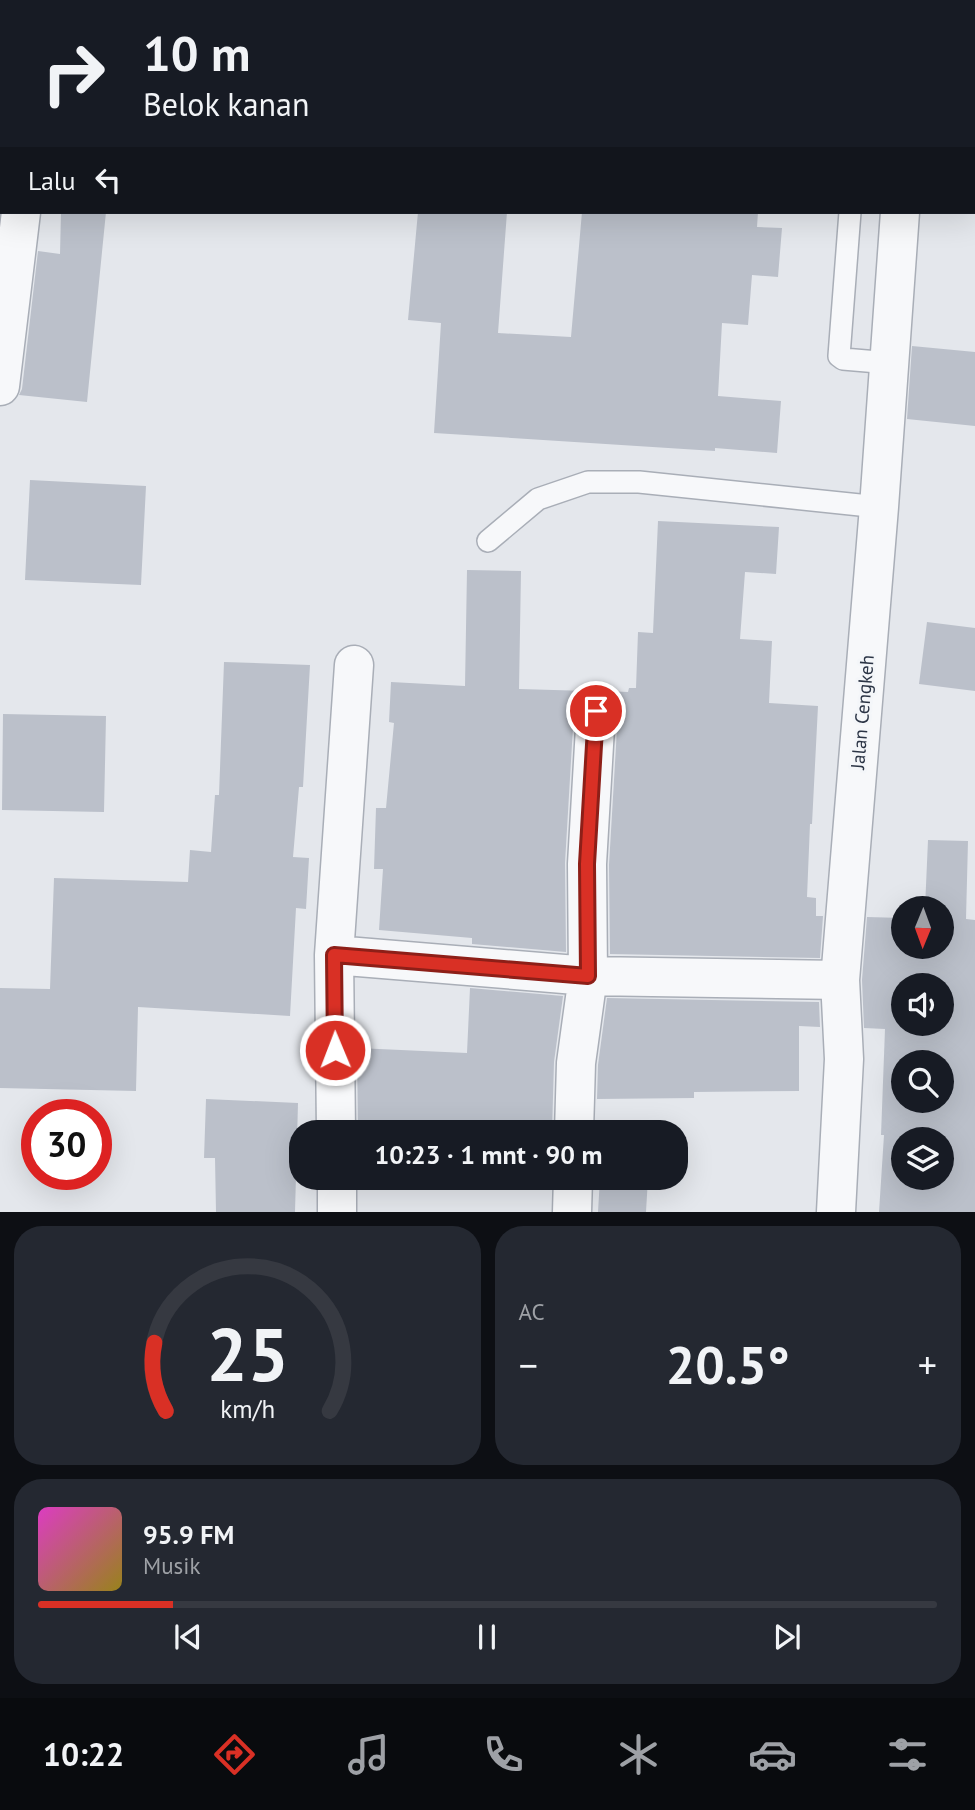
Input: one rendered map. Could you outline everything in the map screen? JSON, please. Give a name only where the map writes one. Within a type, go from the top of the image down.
[{"type":"street","points":[[0,386],[21,214]]},
{"type":"street","name":"Jalan Cengkeh","points":[[836,1212],[844,1059],[840,980],[900,214]]},
{"type":"street","points":[[336,1120],[334,955],[354,666]]},
{"type":"street","points":[[575,1120],[576,1063],[588,976],[587,864],[596,711]]},
{"type":"street","points":[[334,955],[588,976],[840,980]]},
{"type":"street","points":[[337,1190],[337,1212]]},
{"type":"street","points":[[572,1212],[573,1190]]},
{"type":"lane","points":[[850,214],[839,356],[843,359],[890,363]]},
{"type":"lane","points":[[488,541],[538,499],[588,482],[639,482],[879,507]]},
{"type":"building","points":[[61,214],[106,214],[87,402],[19,395],[22,389],[38,251],[60,254]]},
{"type":"building","points":[[418,214],[507,214],[498,333],[571,337],[582,214],[758,214],[757,227],[782,228],[778,277],[752,275],[748,325],[722,323],[718,396],[781,401],[777,453],[434,433],[441,323],[408,320]]},
{"type":"building","points":[[912,346],[975,352],[975,426],[907,419]]},
{"type":"building","points":[[30,480],[146,486],[141,585],[25,580]]},
{"type":"building","points":[[658,521],[779,527],[776,574],[745,572],[740,639],[772,641],[769,703],[818,706],[807,897],[816,898],[816,916],[823,916],[820,958],[610,954],[609,865],[618,712],[615,701],[604,691],[628,692],[629,688],[636,688],[638,632],[653,633]]},
{"type":"building","points":[[467,570],[521,571],[519,689],[588,691],[578,698],[574,710],[565,863],[566,952],[472,944],[472,938],[379,930],[383,869],[374,869],[376,808],[386,808],[394,723],[389,722],[391,682],[465,686]]},
{"type":"building","points":[[927,622],[975,628],[975,691],[919,684]]},
{"type":"building","points":[[224,662],[310,665],[303,787],[299,787],[293,857],[309,858],[306,909],[296,908],[290,1016],[138,1007],[136,1091],[0,1088],[0,988],[50,989],[54,878],[188,882],[190,850],[211,852],[215,795],[219,795]]},
{"type":"building","points":[[3,714],[106,716],[104,812],[2,810]]},
{"type":"building","points":[[928,840],[968,841],[966,919],[975,920],[975,1212],[879,1212],[884,1135],[881,1135],[885,1029],[864,1028],[862,980],[867,917],[891,918],[891,959],[954,959],[954,896],[926,896]]},
{"type":"building","points":[[470,988],[563,996],[554,1062],[552,1120],[358,1120],[357,1048],[467,1053]]},
{"type":"building","points":[[607,998],[819,1002],[820,1027],[799,1026],[799,1091],[694,1092],[694,1098],[597,1099],[598,1065]]},
{"type":"building","points":[[206,1099],[298,1103],[298,1120],[289,1120],[289,1190],[296,1190],[295,1212],[216,1212],[215,1158],[204,1158]]},
{"type":"building","points":[[599,1190],[647,1190],[646,1212],[598,1212]]},
{"type":"route","points":[[335,1050],[334,955],[588,976],[587,864],[596,711]]}]
